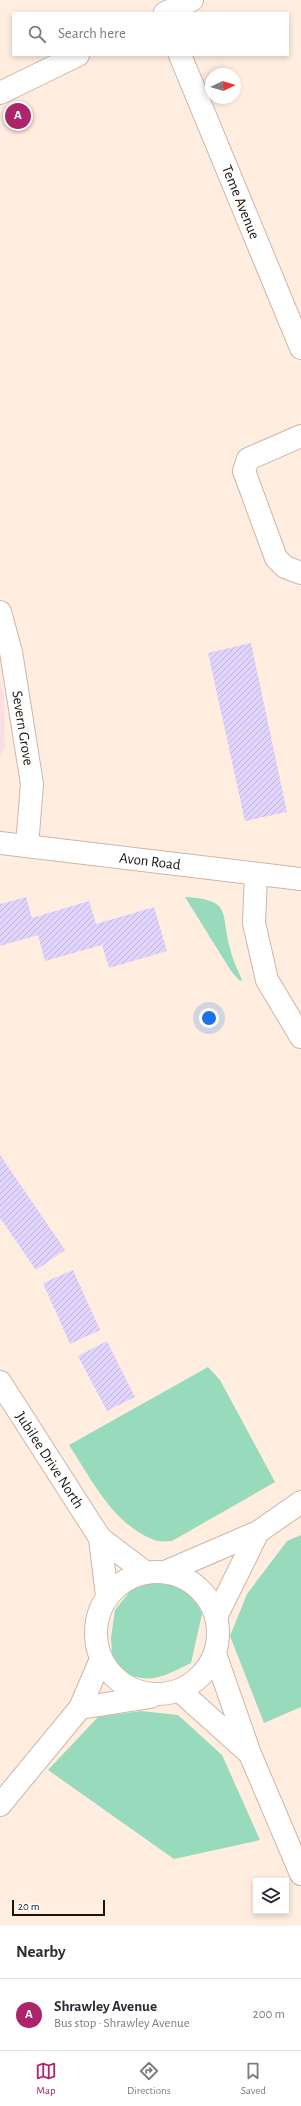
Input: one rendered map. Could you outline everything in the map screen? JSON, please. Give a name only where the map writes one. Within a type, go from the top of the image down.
[{"type":"street","points":[[167,12],[192,0]]},
{"type":"street","points":[[0,88],[0,93],[76,56]]},
{"type":"street","name":"Teme Avenue","points":[[180,56],[301,348]]},
{"type":"street","points":[[301,436],[248,459],[244,471],[276,558],[285,567],[301,573]]},
{"type":"street","name":"Severn Grove","points":[[0,612],[11,652],[32,784],[27,846]]},
{"type":"street","name":"Avon Road","points":[[0,843],[256,875],[301,879]]},
{"type":"street","points":[[256,875],[254,923],[267,980],[301,1037]]},
{"type":"street","name":"Jubilee Drive North","points":[[0,1382],[100,1538],[155,1572]]},
{"type":"street","points":[[250,1754],[171,1693],[143,1694],[126,1686],[111,1675],[101,1659],[96,1643],[95,1627],[99,1611],[107,1596],[117,1585],[130,1577],[155,1572],[258,1532],[301,1502]]},
{"type":"street","points":[[216,1617],[258,1532]]},
{"type":"street","name":"Jubilee Drive North","points":[[100,1538],[107,1596]]},
{"type":"street","points":[[80,1708],[171,1693],[195,1682],[207,1669],[215,1654],[219,1636],[216,1617],[209,1600],[198,1587],[182,1576],[155,1572]]},
{"type":"street","points":[[215,1654],[250,1754],[301,1874]]},
{"type":"street","points":[[0,1805],[80,1708],[101,1659]]},
{"type":"shaded area","points":[[0,681],[4,696],[5,748],[0,756]]},
{"type":"green space","points":[[185,897],[211,901],[218,905],[222,910],[231,952],[242,980],[240,981],[231,971]]},
{"type":"green space","points":[[208,1367],[220,1380],[275,1482],[172,1541],[156,1541],[140,1533],[115,1512],[95,1486],[69,1445]]},
{"type":"green space","points":[[301,1535],[301,1707],[264,1723],[230,1636],[247,1594],[287,1541]]},
{"type":"green space","points":[[160,1582],[190,1588],[202,1614],[191,1663],[170,1673],[153,1678],[135,1677],[113,1667],[111,1638],[115,1610],[136,1584]]},
{"type":"green space","points":[[141,1711],[178,1715],[222,1755],[260,1840],[174,1859],[48,1770],[98,1717]]},
{"type":"building","points":[[251,643],[287,812],[245,821],[208,653]]},
{"type":"building","points":[[26,897],[32,918],[89,901],[96,924],[154,907],[167,951],[109,968],[102,945],[45,961],[38,935],[0,946],[0,904]]},
{"type":"building","points":[[0,1155],[65,1250],[36,1270],[0,1218]]},
{"type":"building","points":[[73,1270],[100,1330],[70,1344],[43,1283]]},
{"type":"building","points":[[107,1341],[135,1397],[107,1411],[78,1356]]},
{"type":"place","name":"Shrawley Avenue","points":[[18,116]]}]
